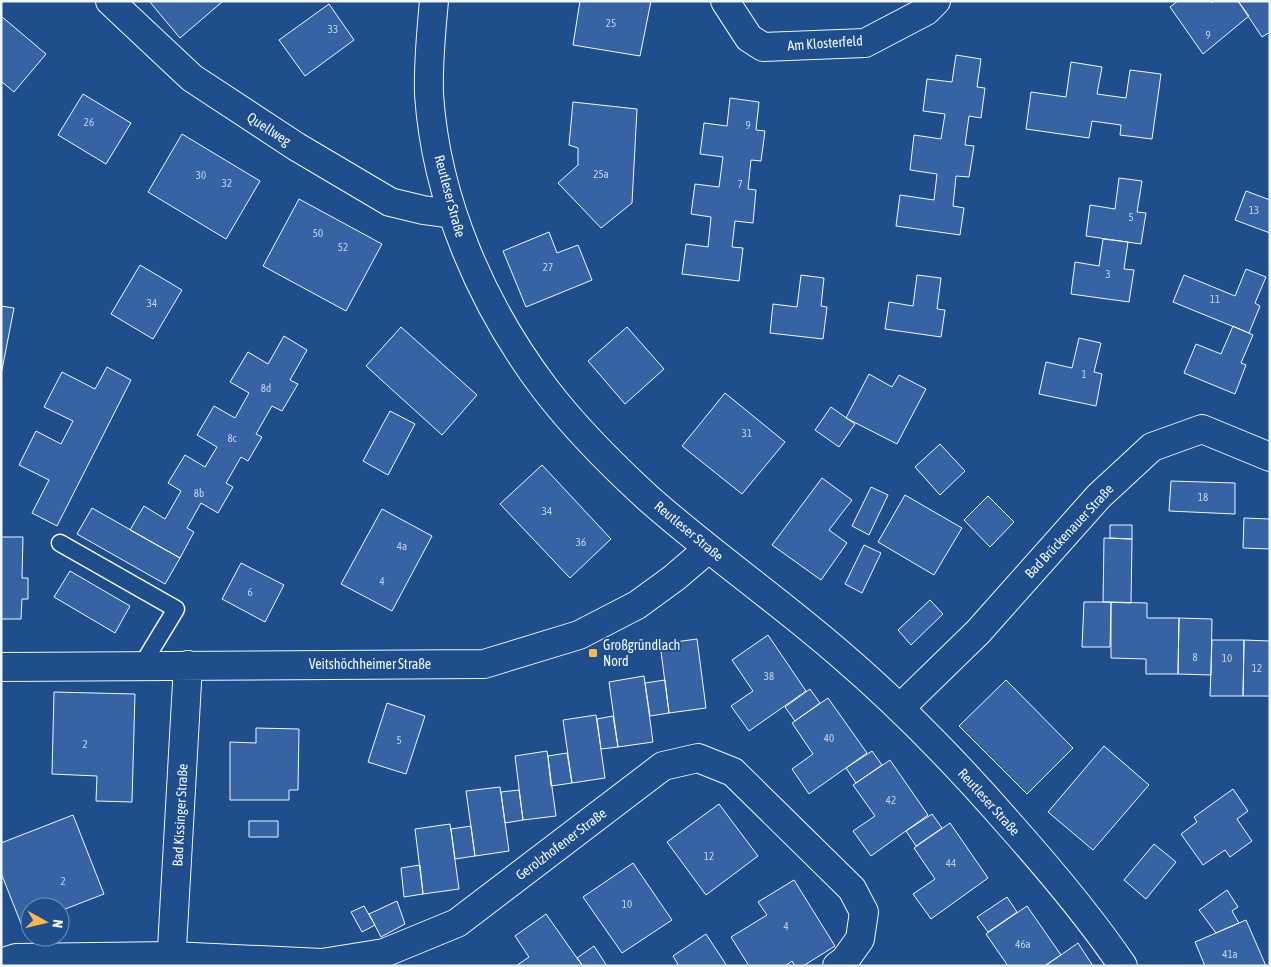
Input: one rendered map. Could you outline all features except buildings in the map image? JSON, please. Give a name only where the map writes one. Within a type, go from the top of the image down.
[{"type":"street","name":"Quellweg","points":[[110,1],[192,78],[297,147],[390,202],[422,210],[452,214]]},
{"type":"street","name":"Reutleser Straße","points":[[434,1],[429,59],[430,96],[440,167],[452,214],[462,242],[499,318],[521,356],[547,391],[609,460],[649,498],[708,549],[790,612],[900,708],[971,780],[1039,858],[1100,932],[1123,966]]},
{"type":"street","name":"Am Klosterfeld","points":[[725,1],[749,38],[763,47],[865,42],[926,12],[936,1]]},
{"type":"street","name":"Bad Brückenauer Straße","points":[[900,708],[978,632],[1098,496],[1152,448],[1202,429],[1270,457]]},
{"type":"street","name":"Veitshöchheimer Straße","points":[[1,667],[484,664],[579,635],[637,605],[674,578],[708,549]]},
{"type":"street","name":"Bad Kissinger Straße","points":[[172,961],[188,665]]},
{"type":"street","name":"Gerolzhofener Straße","points":[[1,963],[16,958],[322,963],[384,953],[457,923],[663,766],[698,758],[733,772],[852,889],[864,912],[860,939],[845,960],[837,966]]},
{"type":"lane","points":[[60,542],[176,609],[142,665]]},
{"type":"place","name":"Großgründlach Nord","points":[[593,653]]}]
